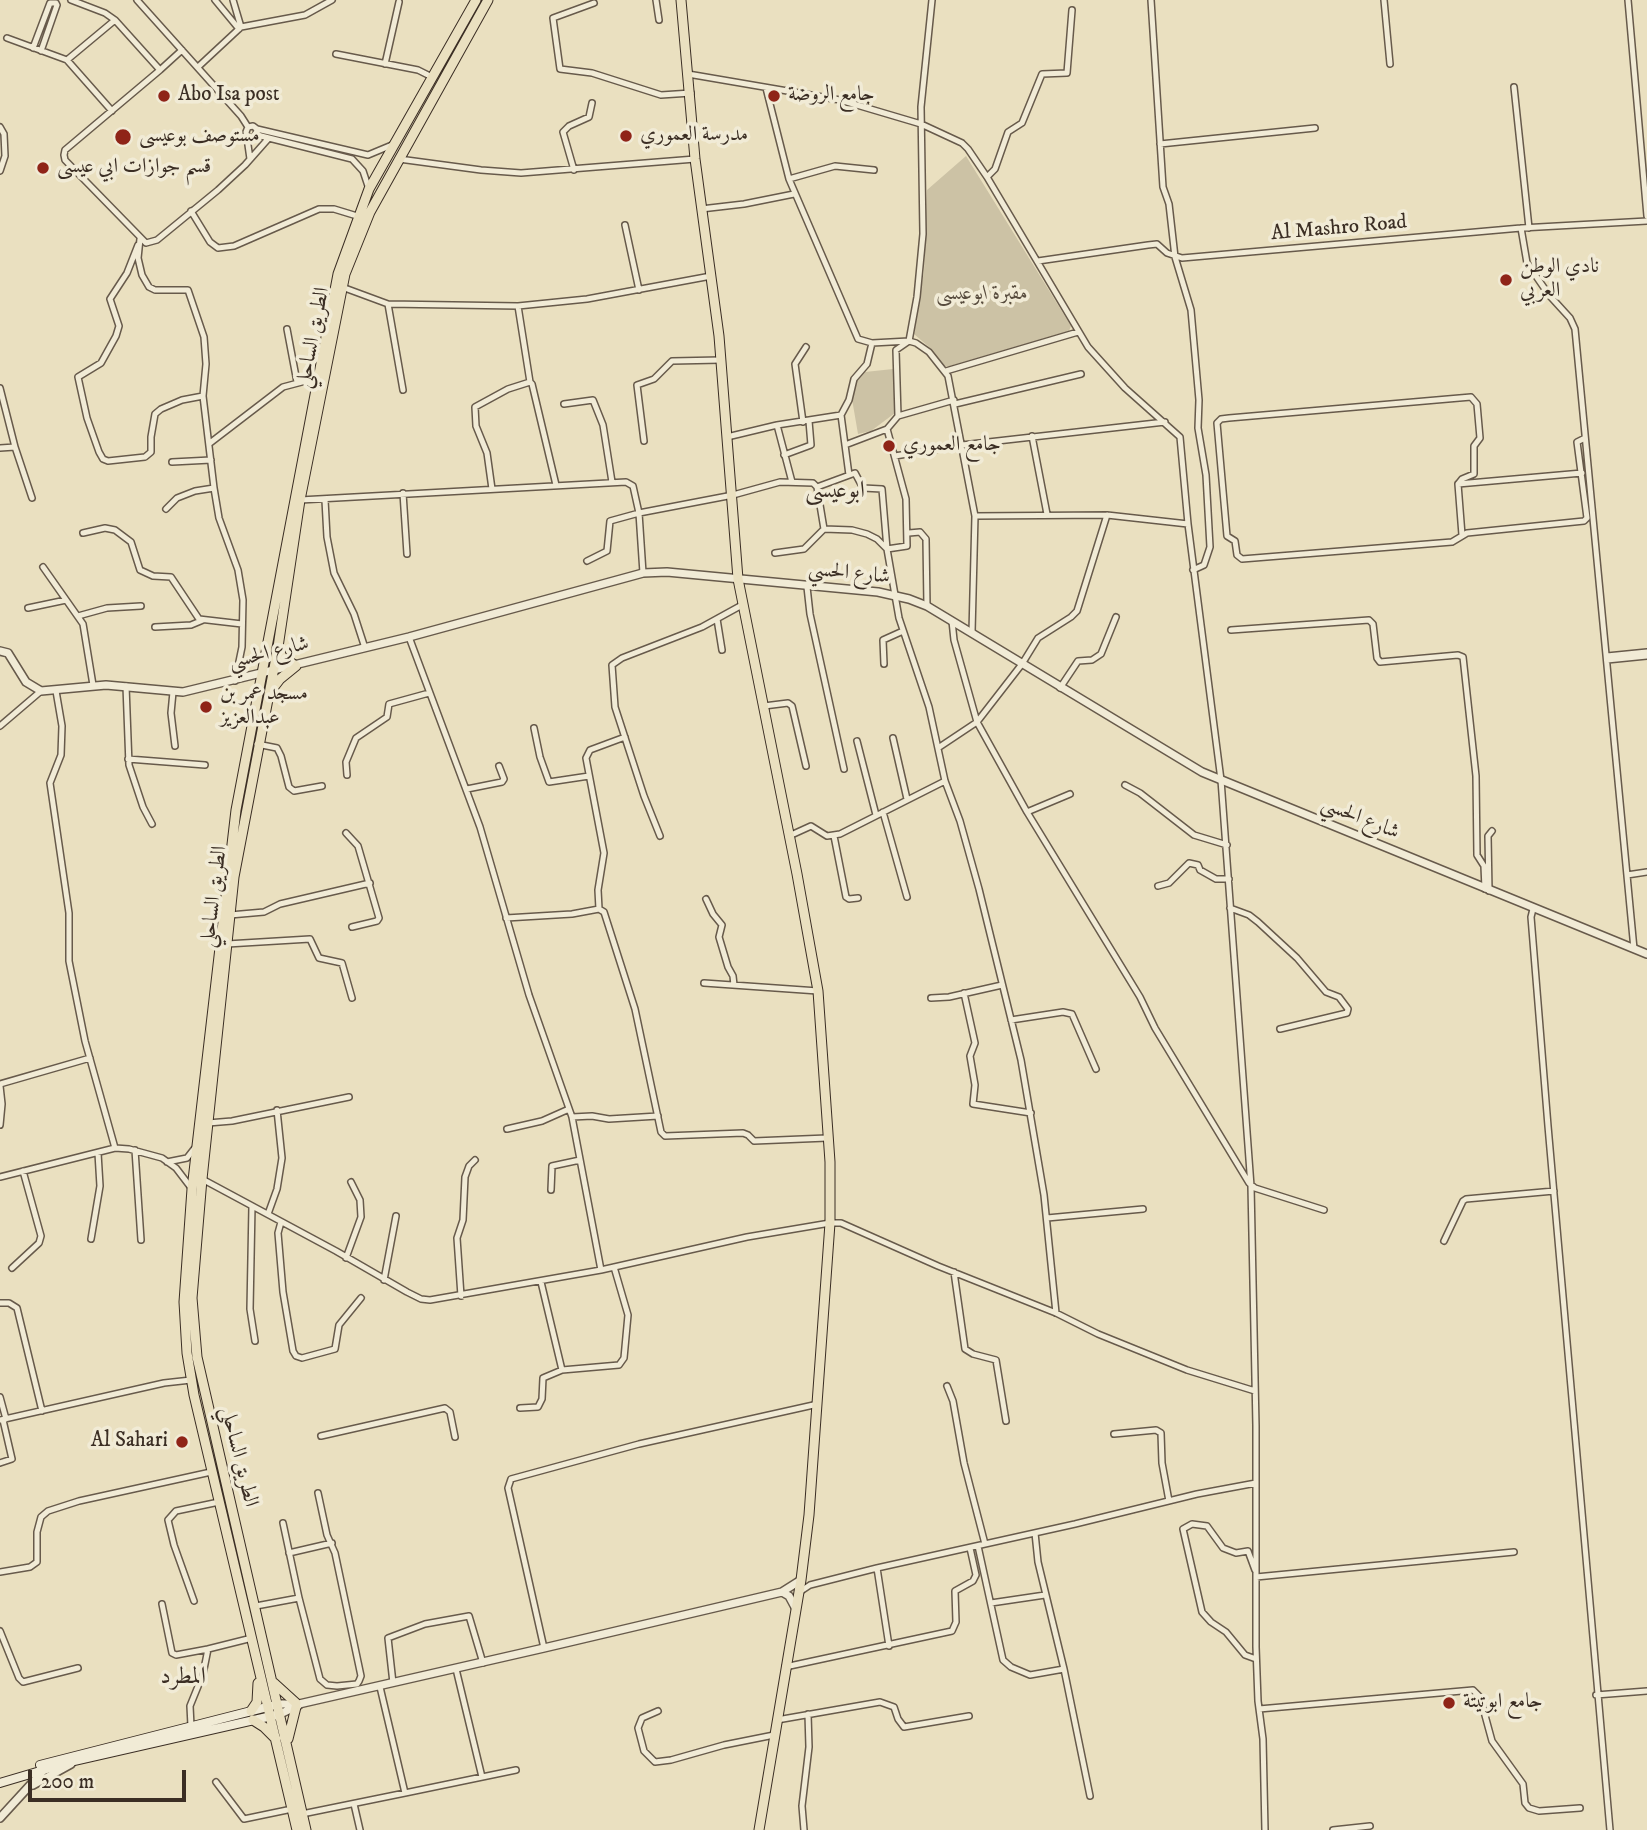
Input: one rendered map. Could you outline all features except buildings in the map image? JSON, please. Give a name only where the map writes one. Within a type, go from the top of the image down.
[{"type":"main road","name":"الطريق الساحلي","points":[[306,1830],[288,1744],[260,1671],[191,1380],[184,1302],[192,1189],[231,842],[260,675],[338,274],[369,189],[476,0]]},
{"type":"main road","name":"الطريق الساحلي","points":[[297,1830],[276,1739],[273,1681],[197,1357],[192,1298],[202,1179],[234,877],[257,744],[278,647],[300,500],[345,274],[370,212],[488,0]]},
{"type":"main road","points":[[681,0],[695,159],[721,360],[738,579],[818,992],[830,1162],[830,1223],[812,1489],[801,1580],[759,1830]]},
{"type":"main road","points":[[268,696],[280,679],[296,666],[282,657],[278,647]]},
{"type":"main road","points":[[252,1716],[257,1702],[260,1671]]},
{"type":"main road","points":[[273,1681],[297,1705],[288,1744]]},
{"type":"main road","points":[[0,1783],[46,1766],[274,1710]]},
{"type":"main road","points":[[0,1777],[191,1726],[252,1716]]},
{"type":"main road","points":[[252,1716],[276,1739]]},
{"type":"street","points":[[73,0],[115,20],[160,70]]},
{"type":"street","points":[[137,0],[248,127]]},
{"type":"street","points":[[215,0],[240,28]]},
{"type":"street","points":[[233,0],[240,28]]},
{"type":"street","points":[[198,67],[240,28],[305,15],[332,0]]},
{"type":"street","points":[[656,0],[659,20]]},
{"type":"street","points":[[898,416],[896,350],[909,341],[917,297],[923,234],[921,124],[932,0]]},
{"type":"street","points":[[1151,0],[1163,187],[1169,204],[1175,257],[1191,310],[1199,400],[1198,428],[1206,475],[1209,554],[1201,568],[1194,570]]},
{"type":"street","points":[[1384,0],[1390,64]]},
{"type":"street","points":[[1628,0],[1644,144],[1647,219]]},
{"type":"street","points":[[385,64],[399,2]]},
{"type":"street","points":[[33,48],[50,3],[56,3],[41,51]]},
{"type":"street","points":[[594,3],[553,18],[560,69],[592,73],[661,95],[691,93]]},
{"type":"street","points":[[987,177],[995,169],[1008,132],[1022,123],[1042,74],[1066,74],[1068,71],[1072,10]]},
{"type":"street","points":[[67,60],[115,20]]},
{"type":"street","points":[[7,38],[67,60],[111,111]]},
{"type":"street","points":[[182,50],[65,150],[65,160],[141,239],[150,243],[157,240],[218,190],[268,139]]},
{"type":"street","points":[[335,54],[418,70],[432,77]]},
{"type":"street","points":[[688,74],[840,100],[921,124],[962,143],[987,177],[1077,332],[1125,388],[1180,438],[1188,524],[1221,780],[1251,1186],[1256,1659],[1263,1739],[1265,1830]]},
{"type":"street","points":[[1514,87],[1529,228]]},
{"type":"street","points":[[766,88],[794,194],[854,333],[858,339],[872,343],[909,341],[929,352],[946,371],[955,402],[975,516],[972,632]]},
{"type":"street","points":[[574,170],[563,132],[569,126],[589,117],[592,103]]},
{"type":"street","points":[[248,127],[253,126],[259,148]]},
{"type":"street","points":[[0,127],[4,134],[5,156],[0,171]]},
{"type":"street","points":[[248,127],[246,132],[250,159]]},
{"type":"street","points":[[1160,144],[1315,128]]},
{"type":"street","points":[[257,134],[268,139],[334,152],[352,159],[363,171],[369,189]]},
{"type":"street","points":[[247,137],[257,134],[368,155],[392,145]]},
{"type":"street","points":[[398,159],[521,173],[695,159]]},
{"type":"street","points":[[789,179],[835,166],[874,170]]},
{"type":"street","points":[[701,209],[794,194]]},
{"type":"street","points":[[191,211],[210,242],[218,248],[234,246],[319,209],[334,209],[357,216]]},
{"type":"street","name":"Al Mashro Road","points":[[1038,261],[1148,244],[1157,244],[1175,257],[1207,257],[1647,219]]},
{"type":"street","points":[[625,225],[639,290]]},
{"type":"street","points":[[1521,228],[1527,263],[1549,295],[1570,318],[1575,329],[1634,949]]},
{"type":"street","points":[[141,239],[138,258],[142,275],[149,287],[155,290],[188,290],[204,337],[204,396],[215,488],[224,537],[238,570],[243,600],[240,665],[235,681]]},
{"type":"street","points":[[141,239],[127,273],[110,299],[119,326],[116,336],[101,363],[78,377],[87,418],[103,459],[108,461],[145,457],[151,452],[155,414],[182,400],[204,396]]},
{"type":"street","points":[[342,287],[388,304],[518,306],[587,299],[710,276]]},
{"type":"street","points":[[388,304],[404,390]]},
{"type":"street","points":[[518,306],[530,382],[556,485]]},
{"type":"street","points":[[287,329],[297,382]]},
{"type":"street","points":[[946,371],[1077,332]]},
{"type":"street","points":[[849,475],[841,415],[849,400],[854,379],[867,364],[872,343]]},
{"type":"street","points":[[785,455],[811,445],[795,364],[806,346]]},
{"type":"street","points":[[644,441],[637,384],[654,379],[672,361],[721,360]]},
{"type":"street","points":[[845,445],[887,429],[898,416],[1082,374]]},
{"type":"street","points":[[210,443],[283,387],[317,378]]},
{"type":"street","points":[[492,489],[487,453],[476,426],[475,407],[508,389],[530,382]]},
{"type":"street","points":[[0,388],[32,498]]},
{"type":"street","points":[[1462,535],[1458,484],[1462,479],[1474,474],[1474,446],[1480,438],[1477,404],[1469,397],[1229,418],[1221,419],[1217,425],[1227,536],[1236,543],[1237,555],[1241,559],[1452,542],[1462,535],[1585,520],[1587,518],[1577,442],[1585,438]]},
{"type":"street","points":[[564,404],[593,400],[603,425],[612,482]]},
{"type":"street","points":[[726,438],[777,425],[841,415]]},
{"type":"street","points":[[895,456],[1032,436],[1165,422]]},
{"type":"street","points":[[777,425],[792,482]]},
{"type":"street","points":[[887,429],[906,499],[909,533],[907,546],[887,549]]},
{"type":"street","points":[[1032,436],[1047,514]]},
{"type":"street","points":[[0,449],[15,447]]},
{"type":"street","points":[[172,462],[211,460]]},
{"type":"street","points":[[1458,484],[1582,473]]},
{"type":"street","points":[[817,487],[857,474],[863,488],[883,489],[887,549],[903,631],[929,707],[945,781],[979,890],[1012,1020],[1031,1113],[1047,1218],[1056,1312]]},
{"type":"street","points":[[300,500],[612,482],[632,485],[639,513],[643,573]]},
{"type":"street","points":[[587,561],[607,551],[610,521],[772,484],[813,483],[817,487],[824,529]]},
{"type":"street","points":[[166,509],[177,498],[195,491],[215,488]]},
{"type":"street","points":[[402,494],[407,554]]},
{"type":"street","points":[[325,500],[327,537],[334,573],[354,614],[365,648]]},
{"type":"street","points":[[975,516],[1107,515],[1188,524]]},
{"type":"street","points":[[938,748],[977,722],[1022,664],[1038,638],[1077,611],[1107,515]]},
{"type":"street","points":[[83,533],[105,528],[115,530],[131,542],[140,570],[153,576],[171,577],[195,614],[203,620]]},
{"type":"street","points":[[775,553],[804,549],[824,529],[852,530],[867,534],[887,549]]},
{"type":"street","points":[[909,533],[920,532],[926,539],[927,606]]},
{"type":"street","points":[[43,567],[78,617],[85,632],[93,685]]},
{"type":"street","name":"شارع الحسي","points":[[41,691],[93,685],[173,692],[198,690],[409,637],[643,573],[667,572],[895,596],[927,606],[1187,764],[1647,954]]},
{"type":"street","points":[[807,587],[810,614],[844,769]]},
{"type":"street","points":[[28,608],[66,600]]},
{"type":"street","points":[[660,836],[615,707],[611,685],[613,662],[702,627],[742,605]]},
{"type":"street","points":[[78,617],[107,608],[141,606]]},
{"type":"street","points":[[1060,688],[1078,661],[1092,660],[1101,654],[1116,617]]},
{"type":"street","points":[[717,619],[722,650]]},
{"type":"street","points":[[155,627],[191,625],[203,620],[242,624]]},
{"type":"street","points":[[1231,630],[1369,620],[1373,624],[1377,658],[1380,662],[1458,655],[1463,657],[1476,776],[1477,855],[1484,866],[1487,890]]},
{"type":"street","points":[[952,621],[954,640],[977,722],[1027,812],[1251,1186],[1324,1210]]},
{"type":"street","points":[[884,664],[883,640],[903,631]]},
{"type":"street","points":[[409,637],[467,789],[538,1021],[572,1117],[601,1270]]},
{"type":"street","points":[[0,651],[8,653],[26,682],[41,691],[0,726]]},
{"type":"street","points":[[1607,658],[1647,654]]},
{"type":"street","points":[[126,686],[128,759],[142,807],[152,824]]},
{"type":"street","points":[[56,691],[62,726],[61,755],[51,776],[50,787],[69,913],[69,961],[82,1030],[115,1148]]},
{"type":"street","points":[[173,692],[171,713],[175,746]]},
{"type":"street","points":[[347,775],[346,762],[356,738],[387,718],[389,704],[429,693]]},
{"type":"street","points":[[764,706],[788,703],[792,706],[807,766]]},
{"type":"street","points":[[534,728],[549,782],[589,776]]},
{"type":"street","points":[[599,909],[598,890],[604,853],[586,758],[590,750],[625,737]]},
{"type":"street","points":[[893,738],[907,799]]},
{"type":"street","points":[[857,741],[876,815]]},
{"type":"street","points":[[257,744],[276,748],[290,789],[297,792],[322,786]]},
{"type":"street","points":[[128,759],[205,765]]},
{"type":"street","points":[[467,789],[502,782],[504,779],[499,766]]},
{"type":"street","points":[[789,836],[811,826],[827,836],[834,836],[945,781]]},
{"type":"street","points":[[1125,785],[1140,793],[1194,835],[1227,845]]},
{"type":"street","points":[[1027,812],[1070,794]]},
{"type":"street","points":[[883,812],[907,897]]},
{"type":"street","points":[[1487,890],[1488,836],[1492,831]]},
{"type":"street","points":[[346,833],[358,846],[379,918],[377,921],[352,927]]},
{"type":"street","points":[[834,836],[846,897],[849,900],[858,898]]},
{"type":"street","points":[[1158,886],[1169,883],[1189,863],[1198,865],[1200,870],[1216,879],[1229,879]]},
{"type":"street","points":[[1627,875],[1647,872]]},
{"type":"street","points":[[230,915],[264,912],[280,904],[370,883]]},
{"type":"street","points":[[706,899],[722,925],[719,937],[734,985]]},
{"type":"street","points":[[1230,908],[1251,916],[1297,958],[1326,992],[1339,997],[1348,1009],[1347,1013],[1280,1029]]},
{"type":"street","points":[[506,918],[572,914],[599,909],[607,916],[635,1009],[661,1132],[667,1137],[743,1133],[754,1141],[827,1138]]},
{"type":"street","points":[[1533,909],[1531,925],[1609,1830]]},
{"type":"street","points":[[227,944],[310,939],[319,958],[342,962],[352,998]]},
{"type":"street","points":[[704,983],[818,992]]},
{"type":"street","points":[[931,998],[1002,985]]},
{"type":"street","points":[[964,993],[975,1043],[970,1055],[975,1085],[973,1104],[1031,1113]]},
{"type":"street","points":[[1012,1020],[1063,1012],[1072,1014],[1096,1069]]},
{"type":"street","points":[[0,1125],[0,1085],[90,1058]]},
{"type":"street","points":[[208,1123],[232,1121],[349,1097]]},
{"type":"street","points":[[507,1129],[542,1121],[569,1109]]},
{"type":"street","points":[[268,1214],[277,1189],[282,1158],[277,1110]]},
{"type":"street","points":[[572,1117],[609,1119],[658,1116]]},
{"type":"street","points":[[167,1162],[187,1158],[197,1145]]},
{"type":"street","points":[[0,1177],[115,1148],[145,1152],[167,1162],[183,1175],[192,1189]]},
{"type":"street","points":[[135,1150],[141,1240]]},
{"type":"street","points":[[91,1239],[100,1186],[98,1153]]},
{"type":"street","points":[[461,1296],[457,1238],[463,1220],[465,1177],[469,1166],[475,1160]]},
{"type":"street","points":[[551,1190],[552,1166],[580,1160]]},
{"type":"street","points":[[12,1268],[39,1243],[41,1236],[23,1171]]},
{"type":"street","points":[[202,1179],[421,1299],[441,1300],[541,1282],[747,1237],[841,1223],[1056,1312],[1098,1334],[1187,1370],[1255,1391]]},
{"type":"street","points":[[346,1258],[361,1217],[360,1200],[351,1182]]},
{"type":"street","points":[[1444,1241],[1466,1199],[1554,1191]]},
{"type":"street","points":[[252,1206],[250,1309],[255,1341]]},
{"type":"street","points":[[1047,1218],[1143,1209]]},
{"type":"street","points":[[384,1280],[396,1216]]},
{"type":"street","points":[[281,1223],[278,1233],[283,1292],[296,1356],[302,1358],[335,1349],[339,1325],[361,1298]]},
{"type":"street","points":[[520,1408],[538,1407],[542,1399],[542,1378],[562,1370],[619,1365],[624,1361],[628,1315],[614,1267]]},
{"type":"street","points":[[954,1272],[965,1349],[996,1360],[1006,1421]]},
{"type":"street","points":[[541,1282],[562,1370]]},
{"type":"street","points":[[0,1303],[9,1303],[17,1308],[42,1411]]},
{"type":"street","points":[[3,1420],[156,1385],[191,1380]]},
{"type":"street","points":[[947,1386],[953,1401],[964,1463],[985,1544]]},
{"type":"street","points":[[0,1397],[12,1459],[0,1463]]},
{"type":"street","points":[[544,1648],[508,1488],[511,1479],[639,1444],[818,1404]]},
{"type":"street","points":[[321,1436],[445,1408],[450,1412],[455,1437]]},
{"type":"street","points":[[1114,1434],[1156,1430],[1161,1433],[1162,1463],[1169,1501]]},
{"type":"street","points":[[0,1572],[30,1567],[37,1562],[37,1532],[41,1517],[48,1511],[79,1501],[211,1472]]},
{"type":"street","points":[[799,1592],[810,1585],[877,1568],[1035,1534],[1236,1485],[1256,1483]]},
{"type":"street","points":[[283,1523],[320,1679],[327,1685],[357,1684],[361,1676],[317,1493]]},
{"type":"street","points":[[194,1601],[168,1521],[176,1511],[219,1502]]},
{"type":"street","points":[[1256,1574],[1248,1552],[1236,1553],[1223,1548],[1207,1526],[1192,1524],[1183,1528],[1202,1612],[1226,1632],[1245,1654],[1256,1659]]},
{"type":"street","points":[[1035,1534],[1045,1595],[1064,1669],[1090,1796]]},
{"type":"street","points":[[289,1553],[331,1543]]},
{"type":"street","points":[[978,1546],[1002,1657],[1006,1663],[1030,1675],[1064,1669]]},
{"type":"street","points":[[785,1667],[946,1634],[954,1629],[955,1591],[973,1581],[976,1575],[970,1548]]},
{"type":"street","points":[[1256,1574],[1514,1552]]},
{"type":"street","points":[[877,1568],[889,1646]]},
{"type":"street","points":[[274,1710],[782,1592],[801,1580]]},
{"type":"street","points":[[782,1592],[789,1596],[796,1609]]},
{"type":"street","points":[[991,1603],[1045,1595]]},
{"type":"street","points":[[256,1606],[299,1598]]},
{"type":"street","points":[[162,1604],[172,1653],[176,1655],[252,1638]]},
{"type":"street","points":[[393,1684],[388,1638],[425,1624],[469,1616],[483,1662]]},
{"type":"street","points":[[0,1631],[23,1682],[78,1668]]},
{"type":"street","points":[[191,1726],[190,1706],[203,1674],[208,1649]]},
{"type":"street","points":[[456,1669],[482,1777]]},
{"type":"street","points":[[380,1687],[405,1793]]},
{"type":"street","points":[[1259,1709],[1473,1690],[1480,1697],[1492,1741],[1523,1784],[1525,1803],[1529,1808],[1539,1811],[1580,1808]]},
{"type":"street","points":[[1596,1695],[1647,1691]]},
{"type":"street","points":[[776,1720],[880,1702],[894,1707],[904,1727],[969,1716]]},
{"type":"street","points":[[659,1711],[642,1718],[638,1728],[644,1752],[654,1762],[774,1735]]},
{"type":"street","points":[[804,1830],[802,1806],[809,1747],[808,1714]]},
{"type":"street","points":[[32,1785],[48,1779],[74,1761]]},
{"type":"street","points":[[0,1818],[32,1785],[46,1766]]},
{"type":"street","points":[[302,1814],[516,1770]]},
{"type":"street","points":[[216,1782],[244,1819],[292,1809]]},
{"type":"street","points":[[354,1804],[360,1830]]},
{"type":"street","points":[[1333,1830],[1370,1826]]},
{"type":"green space","name":"مقبرة ابوعيسى","points":[[966,156],[1071,326],[1069,331],[944,366],[914,334],[924,271],[927,190]]},
{"type":"green space","points":[[893,369],[895,413],[871,431],[858,434],[852,399],[857,377],[865,372]]},
{"type":"place","name":"Abo Isa post","points":[[164,96]]},
{"type":"place","name":"جامع الروضة","points":[[774,96]]},
{"type":"place","name":"مدرسة العموري","points":[[626,136]]},
{"type":"place","name":"مستوصف بوعيسى","points":[[123,137]]},
{"type":"place","name":"قسم جوازات ابي عيسى","points":[[43,168]]},
{"type":"place","name":"نادي الوطن العربي","points":[[1506,280]]},
{"type":"place","name":"جامع العموري","points":[[889,446]]},
{"type":"place","name":"مسجد عمر بن عبدالعزيز","points":[[206,707]]},
{"type":"place","name":"Al Sahari","points":[[182,1442]]},
{"type":"place","name":"جامع ابوتيتة","points":[[1449,1703]]},
{"type":"district","name":"ابوعيسى","points":[[835,492]]},
{"type":"district","name":"المطرد","points":[[183,1678]]}]
